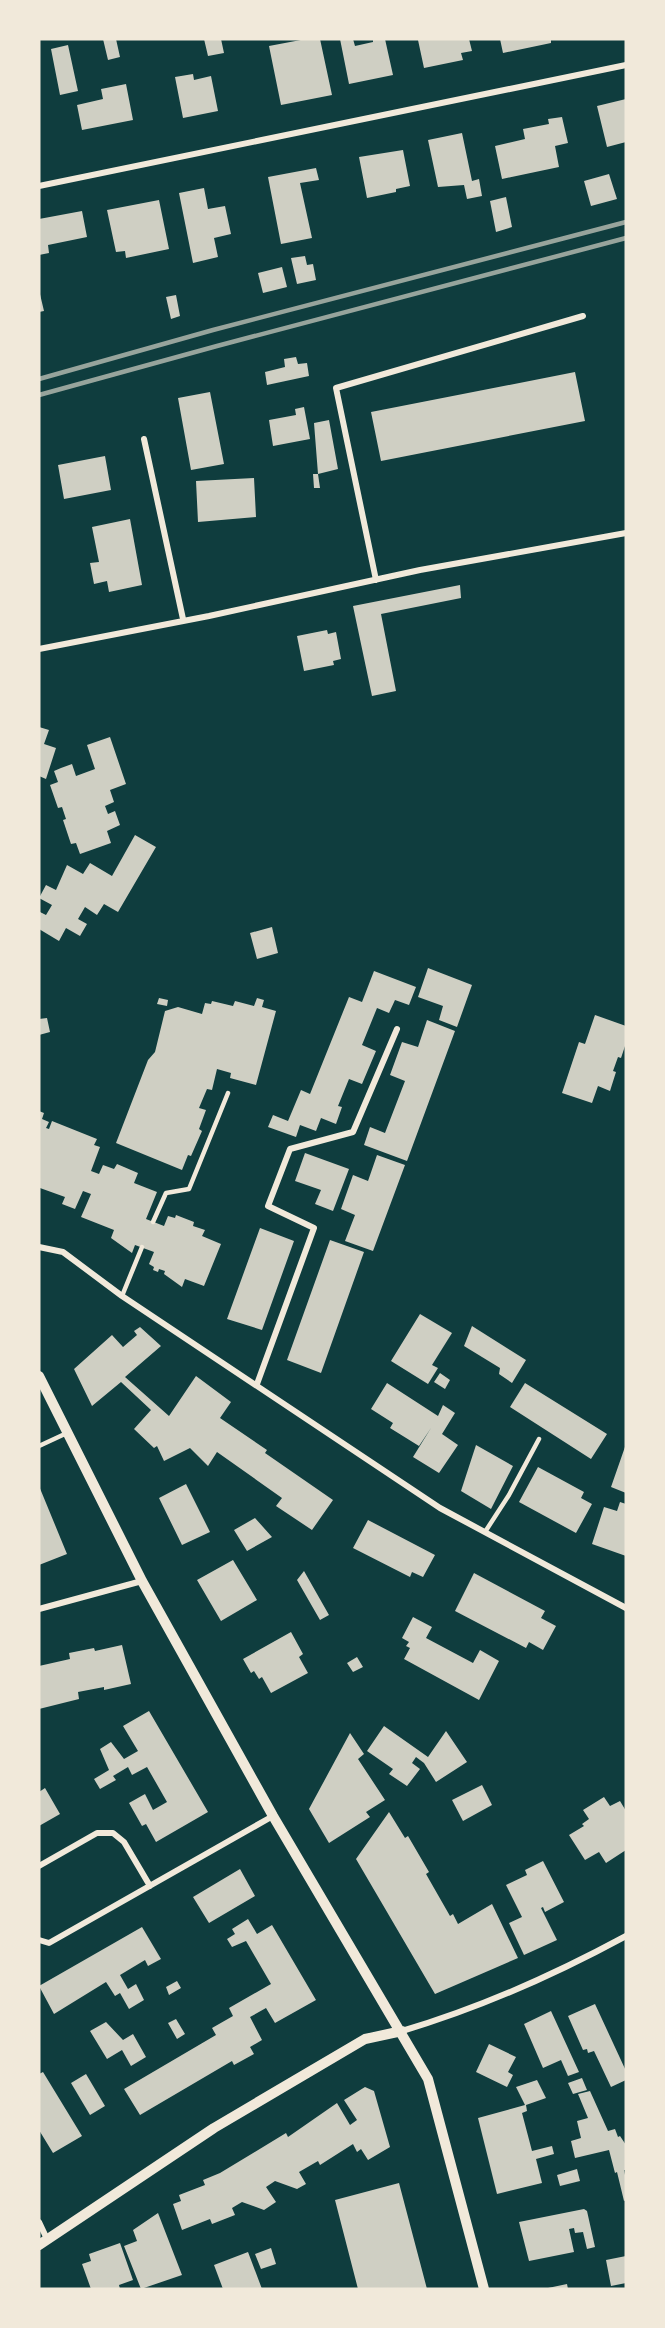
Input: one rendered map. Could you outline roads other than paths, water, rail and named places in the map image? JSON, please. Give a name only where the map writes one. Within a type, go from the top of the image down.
[{"type":"street","points":[[39,186],[626,65]]},
{"type":"street","points":[[376,580],[336,388],[583,316]]},
{"type":"street","points":[[144,439],[183,619]]},
{"type":"street","points":[[39,649],[376,580],[626,533]]},
{"type":"street","points":[[257,1384],[314,1228],[268,1206],[290,1149],[353,1132],[397,1029]]},
{"type":"street","points":[[39,1247],[63,1252],[122,1296],[440,1508],[626,1608]]},
{"type":"street","points":[[39,1376],[142,1581],[273,1816],[402,2031],[428,2079],[484,2289]]},
{"type":"street","points":[[39,1609],[142,1581]]},
{"type":"street","points":[[39,1940],[49,1943],[273,1816]]},
{"type":"street","points":[[39,1866],[97,1833],[113,1833],[124,1842],[150,1886]]},
{"type":"street","points":[[39,2222],[43,2242],[214,2128],[365,2039],[444,2018],[568,1967],[626,1936]]},
{"type":"lane","points":[[153,1222],[166,1193],[189,1189],[228,1093]]},
{"type":"lane","points":[[122,1296],[142,1247]]},
{"type":"lane","points":[[39,1446],[68,1433]]},
{"type":"lane","points":[[485,1532],[509,1495],[539,1438]]},
{"type":"railway","points":[[39,379],[213,330],[626,222]]},
{"type":"railway","points":[[39,395],[626,238]]}]
